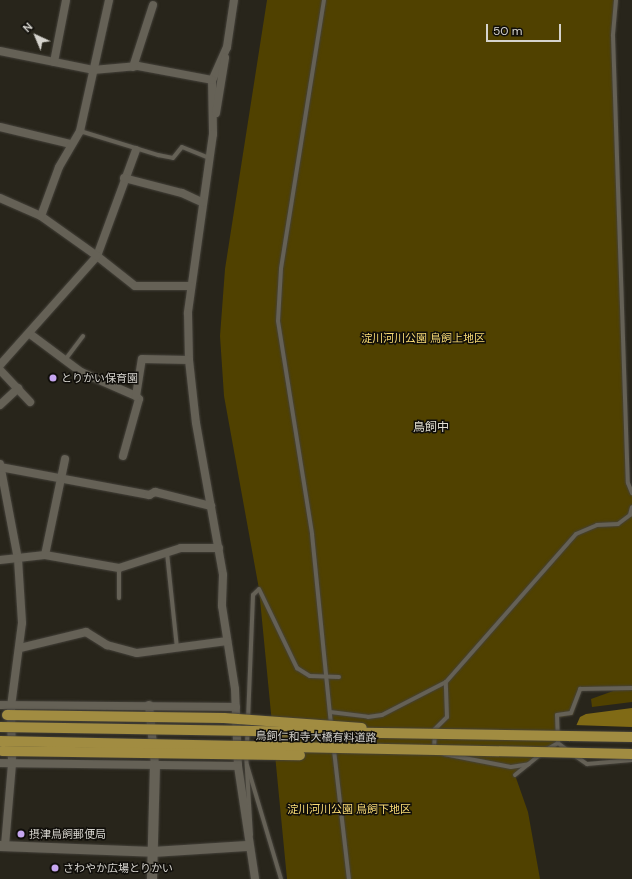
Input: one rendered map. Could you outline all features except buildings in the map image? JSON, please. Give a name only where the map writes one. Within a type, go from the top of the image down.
[{"type":"main road","points":[[9,711],[224,718],[360,726],[368,733]]},
{"type":"main road","name":"鳥飼仁和寺大橋有料道路","points":[[0,727],[632,737]]},
{"type":"main road","name":"鳥飼仁和寺大橋有料道路","points":[[1,746],[229,756],[358,755],[368,750],[632,754]]},
{"type":"street","points":[[54,62],[66,0]]},
{"type":"street","points":[[41,216],[71,144],[80,131],[92,70],[110,0]]},
{"type":"street","points":[[234,0],[213,134],[192,286],[189,360],[196,423],[219,548],[227,640],[242,764],[247,846],[255,879]]},
{"type":"street","points":[[133,67],[153,5]]},
{"type":"street","points":[[213,134],[212,80],[227,47]]},
{"type":"street","points":[[0,51],[92,70],[133,67],[212,80]]},
{"type":"street","points":[[0,127],[71,144]]},
{"type":"street","points":[[0,365],[30,334],[97,256],[124,178],[136,150]]},
{"type":"street","points":[[124,178],[182,193],[203,203]]},
{"type":"street","points":[[0,198],[41,216],[97,256],[135,286],[192,286]]},
{"type":"street","points":[[30,334],[81,372],[136,396]]},
{"type":"street","points":[[123,456],[139,399],[136,396],[142,359],[189,360]]},
{"type":"street","points":[[0,370],[30,402]]},
{"type":"street","points":[[0,405],[18,388]]},
{"type":"street","points":[[45,555],[59,478],[65,459]]},
{"type":"street","points":[[211,506],[155,492],[149,495],[0,465],[1,478],[18,559],[22,623],[20,648],[9,711],[12,764],[2,846],[153,852],[247,846]]},
{"type":"street","points":[[0,560],[45,555],[119,568],[181,548],[219,548]]},
{"type":"street","points":[[20,648],[86,632],[107,645],[138,654],[227,640]]},
{"type":"street","points":[[0,705],[9,711],[149,705],[236,707]]},
{"type":"street","points":[[149,705],[155,765],[152,879]]},
{"type":"street","points":[[0,763],[155,765],[242,764]]},
{"type":"lane","points":[[324,0],[281,269],[278,321],[312,534],[326,677],[349,879]]},
{"type":"lane","points":[[616,0],[613,36],[628,484],[632,493]]},
{"type":"lane","points":[[80,131],[136,150],[173,158],[182,147],[210,158]]},
{"type":"lane","points":[[65,360],[83,336]]},
{"type":"lane","points":[[330,712],[368,717],[382,715],[446,682],[576,534],[597,525],[618,524],[630,515],[632,507]]},
{"type":"lane","points":[[167,553],[177,648]]},
{"type":"lane","points":[[119,568],[119,598]]},
{"type":"lane","points":[[281,879],[242,764],[253,595],[259,589],[297,668],[310,676],[339,677]]},
{"type":"lane","points":[[446,682],[447,717],[434,729],[434,752],[511,767],[529,764]]},
{"type":"lane","points":[[558,744],[557,715],[571,713],[580,689],[632,688]]},
{"type":"lane","points":[[515,775],[558,744]]},
{"type":"lane","points":[[558,744],[587,764],[632,760]]},
{"type":"green space","name":"淀川河川公園 鳥飼上地区","points":[[267,0],[616,0],[613,36],[628,483],[632,493],[632,702],[592,707],[591,699],[627,686],[582,690],[573,715],[557,718],[558,743],[515,775],[528,812],[540,879],[287,879],[259,589],[224,396],[220,336],[225,269]]},
{"type":"shaded area","points":[[632,708],[632,746],[569,742],[580,717],[586,714]]},
{"type":"pier","points":[[574,725],[632,727],[632,748],[569,744]]},
{"type":"place","name":"とりかい保育園","points":[[53,378]]},
{"type":"place","name":"摂津鳥飼郵便局","points":[[21,834]]},
{"type":"place","name":"さわやか広場とりかい","points":[[55,868]]},
{"type":"district","name":"鳥飼中","points":[[431,428]]},
{"type":"park label","name":"淀川河川公園 鳥飼下地区","points":[[349,809]]}]
